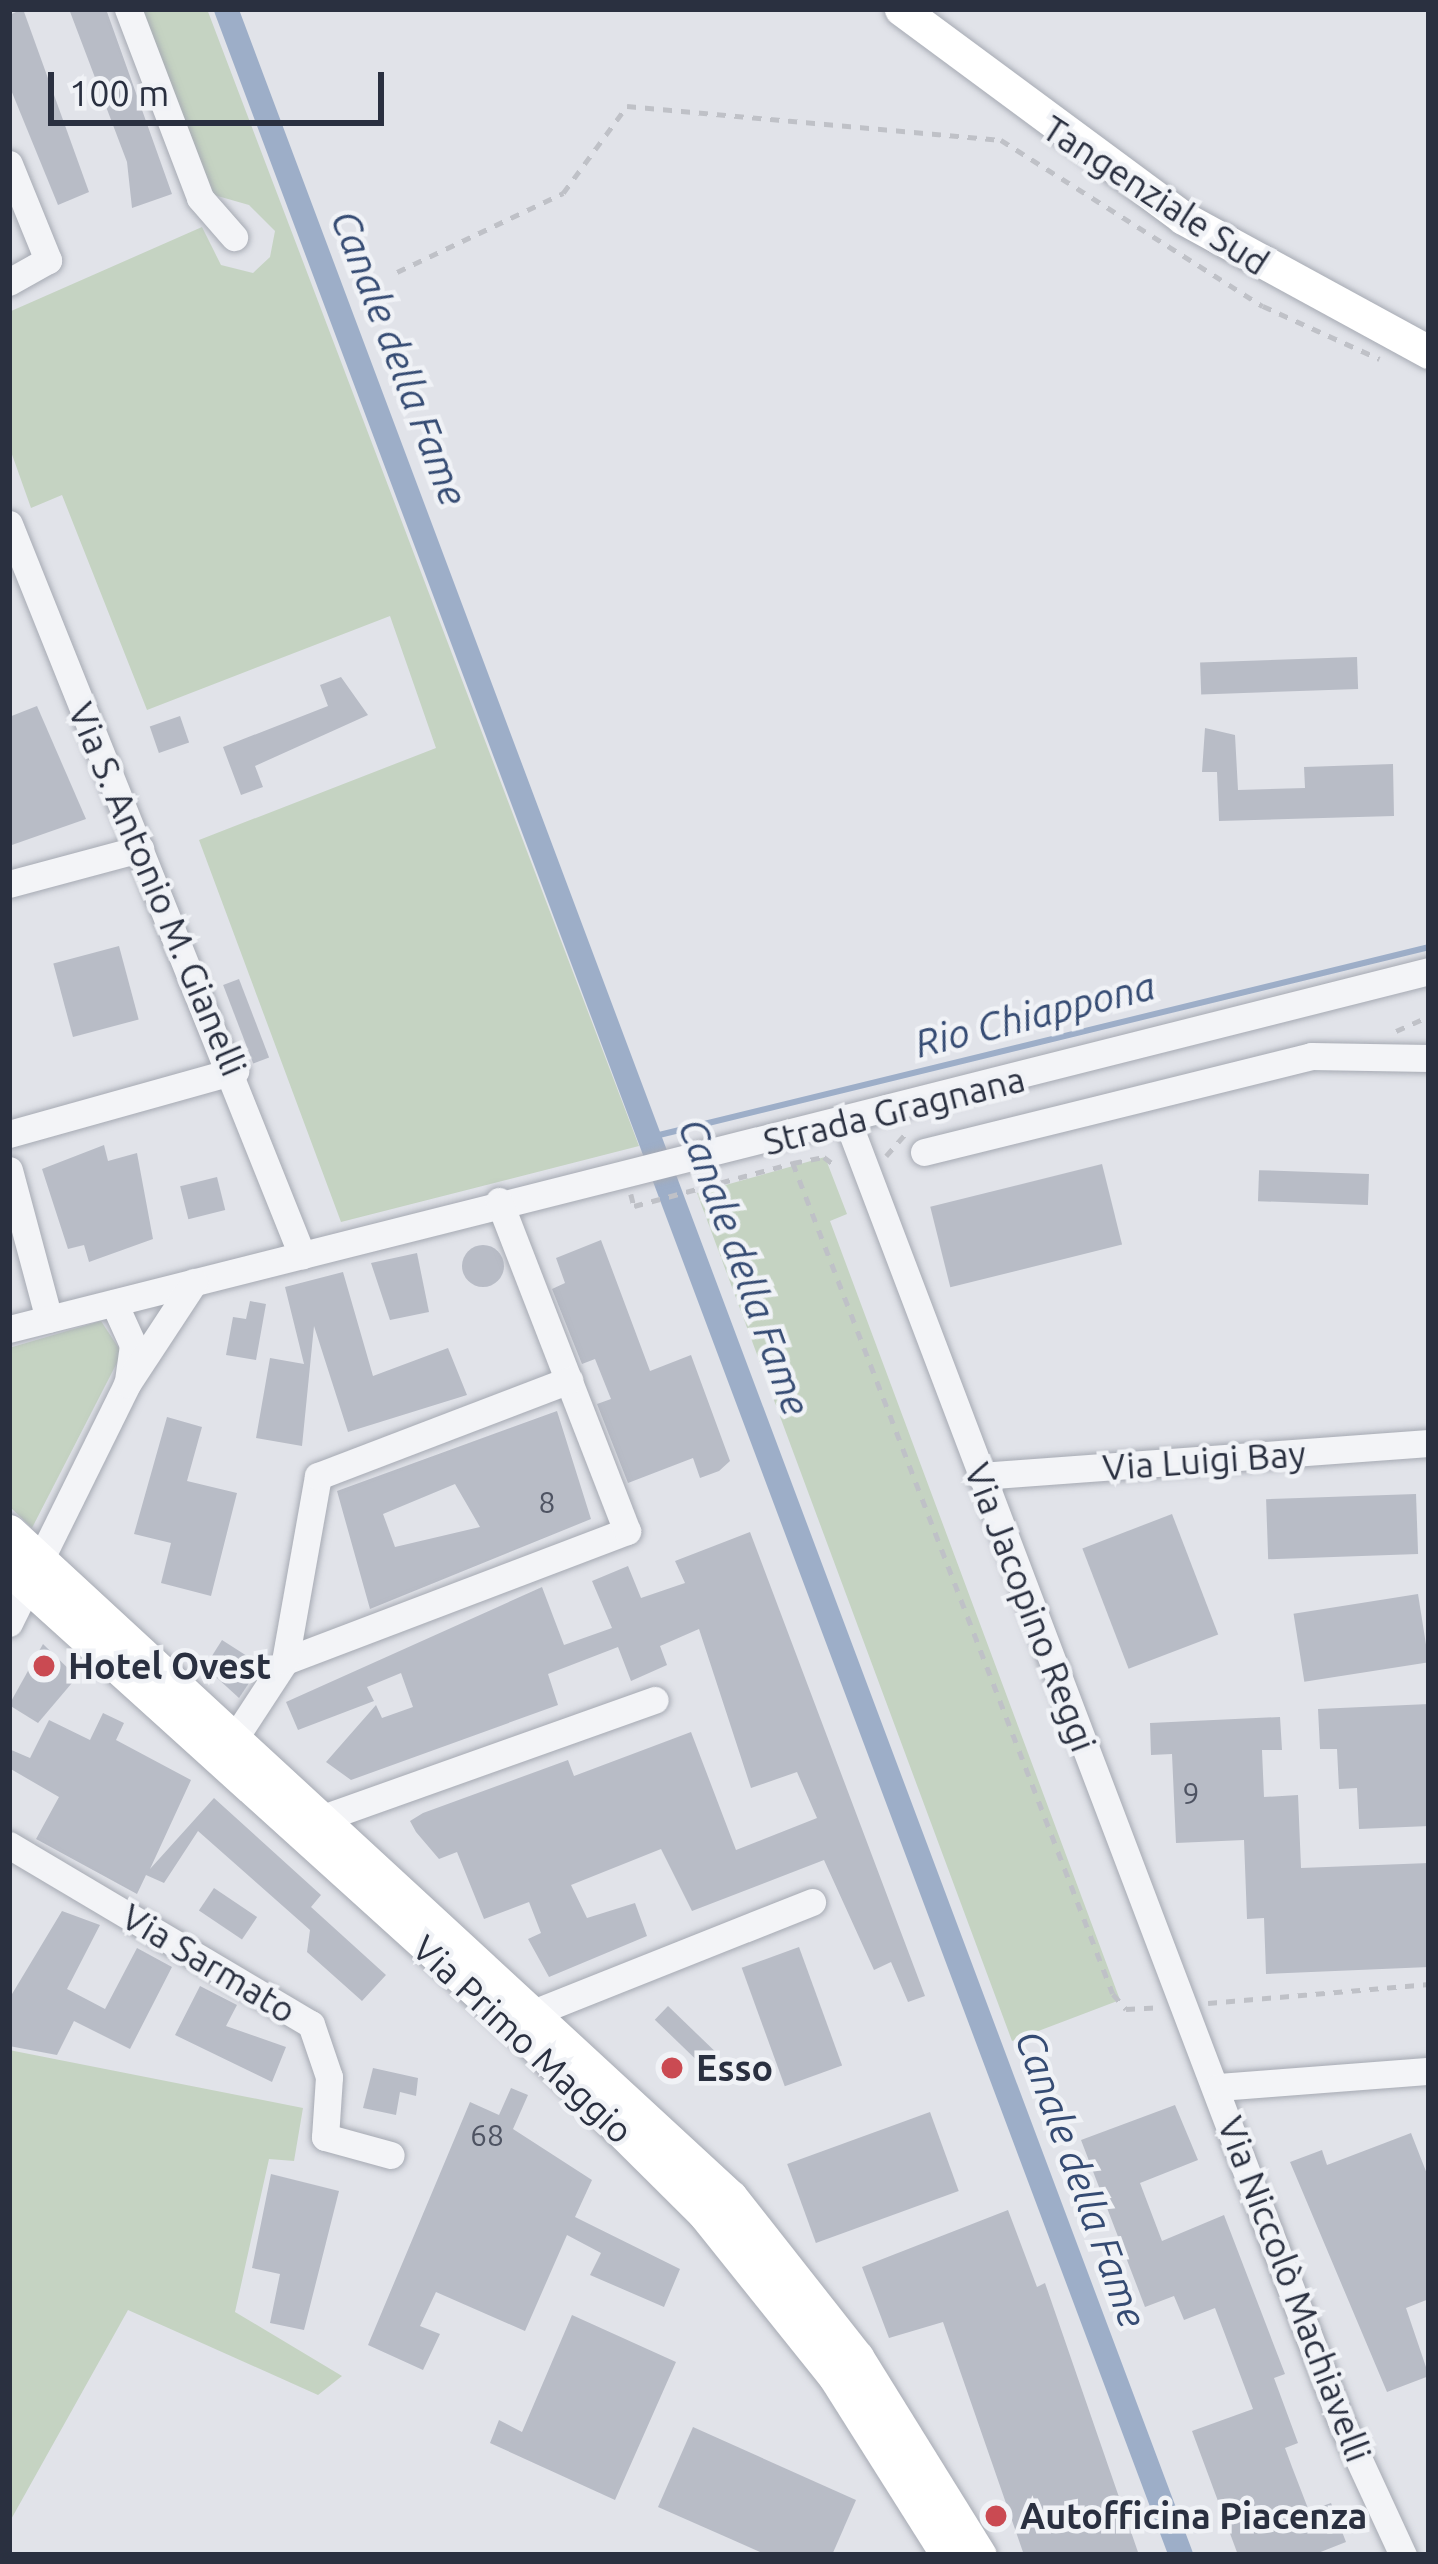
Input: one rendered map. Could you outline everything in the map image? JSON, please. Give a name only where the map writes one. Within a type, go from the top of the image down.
[{"type":"main road","name":"Tangenziale Sud","points":[[901,9],[1148,196],[1429,352]]},
{"type":"main road","points":[[9,1531],[28,1572]]},
{"type":"main road","name":"Via Primo Maggio","points":[[28,1572],[234,1739],[538,2011],[731,2197],[857,2357],[980,2555]]},
{"type":"main road","name":"Via Primo Maggio","points":[[28,1572],[519,2030],[705,2216],[834,2376],[947,2555]]},
{"type":"street","points":[[128,9],[200,198],[234,237]]},
{"type":"street","points":[[9,164],[48,260],[9,282]]},
{"type":"street","name":"Via S. Antonio M. Gianelli","points":[[9,524],[236,1071],[302,1256]]},
{"type":"street","points":[[9,884],[140,849]]},
{"type":"street","name":"Strada Gragnana","points":[[9,1329],[499,1201],[849,1125],[1429,971]]},
{"type":"street","points":[[1305,1002],[1311,1056]]},
{"type":"street","points":[[924,1152],[1311,1056],[1429,1058]]},
{"type":"street","points":[[9,1134],[236,1071]]},
{"type":"street","name":"Via Jacopino Reggi","points":[[849,1125],[980,1477],[1021,1620],[1219,2087]]},
{"type":"street","points":[[9,1169],[49,1319]]},
{"type":"street","points":[[285,1661],[627,1531],[499,1201]]},
{"type":"street","points":[[9,1623],[28,1572],[127,1384],[194,1282]]},
{"type":"street","points":[[114,1303],[133,1345],[127,1384]]},
{"type":"street","points":[[234,1739],[285,1661],[318,1476],[569,1380]]},
{"type":"street","name":"Via Luigi Bay","points":[[980,1477],[1429,1443]]},
{"type":"street","points":[[322,1818],[656,1700]]},
{"type":"street","name":"Via Sarmato","points":[[9,1845],[311,2024],[329,2077],[325,2137],[391,2155]]},
{"type":"street","points":[[538,2011],[812,1902]]},
{"type":"street","points":[[1219,2087],[1429,2071]]},
{"type":"street","name":"Via Niccolò Machiavelli","points":[[1219,2087],[1402,2555]]},
{"type":"path","points":[[397,272],[563,193],[627,106],[1001,140],[1263,306],[1388,363]]},
{"type":"path","points":[[1373,1032],[1429,1016]]},
{"type":"path","points":[[639,1205],[793,1162],[828,1158],[844,1182]]},
{"type":"path","points":[[793,1162],[1113,1994],[1133,2010],[1429,1984]]},
{"type":"green space","points":[[142,9],[207,9],[639,1146],[341,1222],[199,840],[436,748],[390,616],[147,710],[62,495],[31,508],[9,446],[9,312],[202,227],[221,265],[253,273],[270,257],[275,231],[249,205],[214,195]]},
{"type":"green space","points":[[825,1157],[847,1214],[830,1221],[1120,2000],[1012,2041],[697,1193]]},
{"type":"green space","points":[[101,1321],[122,1353],[32,1528],[9,1506],[9,1348]]},
{"type":"green space","points":[[9,2050],[303,2108],[294,2161],[269,2159],[235,2312],[342,2376],[318,2395],[128,2310],[9,2523]]},
{"type":"building","points":[[23,9],[89,192],[58,205],[9,85],[9,15]]},
{"type":"building","points":[[69,9],[106,9],[172,194],[132,208],[127,162]]},
{"type":"building","points":[[1357,657],[1358,689],[1201,694],[1200,662]]},
{"type":"building","points":[[341,677],[368,715],[255,766],[263,787],[241,795],[223,747],[328,706],[320,685]]},
{"type":"building","points":[[37,706],[86,819],[9,846],[9,717]]},
{"type":"building","points":[[180,716],[189,742],[159,753],[150,726]]},
{"type":"building","points":[[1205,728],[1235,735],[1238,790],[1305,788],[1304,767],[1393,764],[1394,816],[1219,821],[1217,772],[1202,772]]},
{"type":"building","points":[[119,946],[139,1019],[73,1037],[53,964]]},
{"type":"building","points":[[239,979],[269,1057],[253,1064],[223,985]]},
{"type":"building","points":[[104,1145],[108,1161],[137,1153],[153,1239],[89,1262],[84,1245],[68,1249],[42,1169]]},
{"type":"building","points":[[1102,1164],[1122,1245],[950,1287],[930,1207]]},
{"type":"building","points":[[1259,1170],[1369,1174],[1368,1205],[1258,1201]]},
{"type":"building","points":[[217,1177],[225,1210],[188,1219],[180,1186]]},
{"type":"building","points":[[601,1240],[650,1371],[691,1355],[730,1461],[719,1471],[700,1478],[693,1458],[628,1483],[597,1404],[611,1399],[595,1359],[582,1364],[552,1289],[565,1283],[556,1258]]},
{"type":"building","points":[[483,1245],[498,1251],[504,1266],[498,1281],[483,1287],[468,1281],[462,1266],[468,1251]]},
{"type":"building","points":[[417,1253],[429,1312],[390,1320],[371,1263]]},
{"type":"building","points":[[343,1272],[373,1376],[448,1348],[467,1395],[348,1432],[314,1326],[302,1446],[256,1438],[270,1358],[304,1364],[285,1287]]},
{"type":"building","points":[[250,1301],[266,1304],[256,1360],[226,1355],[233,1317],[246,1319]]},
{"type":"building","points":[[557,1411],[591,1519],[370,1609],[337,1491]],"holes":[[[455,1484],[480,1527],[395,1547],[383,1514]]]},
{"type":"building","points":[[167,1417],[202,1427],[187,1481],[237,1493],[211,1596],[161,1583],[171,1543],[134,1534]]},
{"type":"building","points":[[1416,1494],[1418,1554],[1268,1559],[1266,1499]]},
{"type":"building","points":[[1172,1514],[1218,1634],[1129,1669],[1082,1548]]},
{"type":"building","points":[[750,1532],[925,1996],[908,2002],[891,1962],[874,1970],[824,1860],[692,1911],[661,1849],[571,1885],[587,1918],[635,1903],[647,1936],[549,1977],[528,1939],[541,1933],[529,1902],[484,1919],[457,1852],[439,1859],[416,1832],[410,1821],[423,1813],[568,1760],[574,1776],[691,1732],[736,1850],[817,1818],[797,1772],[751,1788],[699,1629],[660,1646],[667,1665],[631,1681],[618,1647],[548,1674],[558,1705],[351,1780],[326,1762],[376,1705],[382,1718],[413,1707],[401,1673],[367,1687],[374,1701],[298,1730],[286,1702],[542,1587],[564,1645],[612,1628],[592,1581],[628,1566],[641,1598],[685,1583],[675,1561]]},
{"type":"building","points":[[1418,1594],[1429,1662],[1304,1682],[1294,1614]]},
{"type":"building","points":[[222,1640],[261,1665],[239,1698],[205,1667]]},
{"type":"building","points":[[43,1644],[77,1677],[38,1723],[9,1705]]},
{"type":"building","points":[[1429,1704],[1429,1826],[1359,1829],[1357,1788],[1339,1789],[1337,1749],[1320,1749],[1318,1709]]},
{"type":"building","points":[[103,1713],[124,1723],[116,1740],[191,1780],[150,1869],[214,1798],[321,1895],[311,1907],[386,1975],[362,2001],[307,1952],[310,1930],[198,1831],[164,1883],[146,1875],[137,1894],[36,1839],[59,1797],[9,1768],[9,1749],[30,1758],[49,1720],[90,1740]]},
{"type":"building","points":[[1280,1717],[1282,1750],[1262,1750],[1264,1797],[1298,1795],[1301,1868],[1429,1863],[1429,1967],[1266,1974],[1264,1918],[1247,1919],[1244,1840],[1176,1843],[1172,1754],[1151,1755],[1150,1723]]},
{"type":"building","points":[[214,1888],[257,1917],[242,1939],[199,1910]]},
{"type":"building","points":[[62,1911],[100,1925],[67,1989],[105,2009],[137,1948],[172,1967],[130,2049],[74,2021],[57,2055],[9,2046],[9,1999]]},
{"type":"building","points":[[799,1947],[842,2065],[785,2086],[742,1968]]},
{"type":"building","points":[[200,1986],[237,2005],[226,2026],[286,2047],[272,2082],[175,2035]]},
{"type":"building","points":[[668,2006],[716,2053],[703,2066],[655,2020]]},
{"type":"building","points":[[373,2068],[418,2078],[416,2096],[400,2092],[396,2115],[363,2108]]},
{"type":"building","points":[[511,2088],[528,2095],[513,2129],[592,2180],[575,2217],[680,2269],[664,2307],[590,2275],[601,2253],[567,2235],[525,2331],[436,2292],[420,2326],[440,2334],[423,2370],[368,2345],[470,2102],[499,2115]]},
{"type":"building","points":[[1175,2105],[1198,2160],[1140,2183],[1162,2241],[1224,2215],[1285,2374],[1274,2378],[1298,2443],[1285,2448],[1292,2467],[1309,2511],[1331,2503],[1346,2542],[1313,2555],[1238,2555],[1192,2431],[1253,2409],[1215,2308],[1184,2320],[1174,2296],[1145,2307],[1081,2140]]},
{"type":"building","points":[[930,2112],[959,2191],[816,2243],[787,2164]]},
{"type":"building","points":[[1411,2133],[1429,2179],[1429,2299],[1406,2308],[1429,2376],[1387,2392],[1290,2162],[1322,2150],[1327,2165]]},
{"type":"building","points":[[271,2174],[339,2191],[304,2330],[270,2323],[280,2274],[252,2268]]},
{"type":"building","points":[[1008,2210],[1037,2287],[1045,2283],[1139,2555],[1024,2555],[943,2322],[889,2338],[862,2267]]},
{"type":"building","points":[[572,2315],[676,2362],[615,2500],[490,2443],[499,2420],[522,2432]]},
{"type":"building","points":[[693,2427],[856,2500],[832,2555],[767,2555],[658,2507]]},
{"type":"waterway","name":"Canale della Fame","points":[[226,9],[1181,2555]]},
{"type":"waterway","name":"Rio Chiappona","points":[[655,1136],[1429,947]]},
{"type":"place","name":"Hotel Ovest","points":[[44,1666]]},
{"type":"place","name":"Esso","points":[[672,2068]]},
{"type":"place","name":"Autofficina Piacenza","points":[[996,2516]]}]
